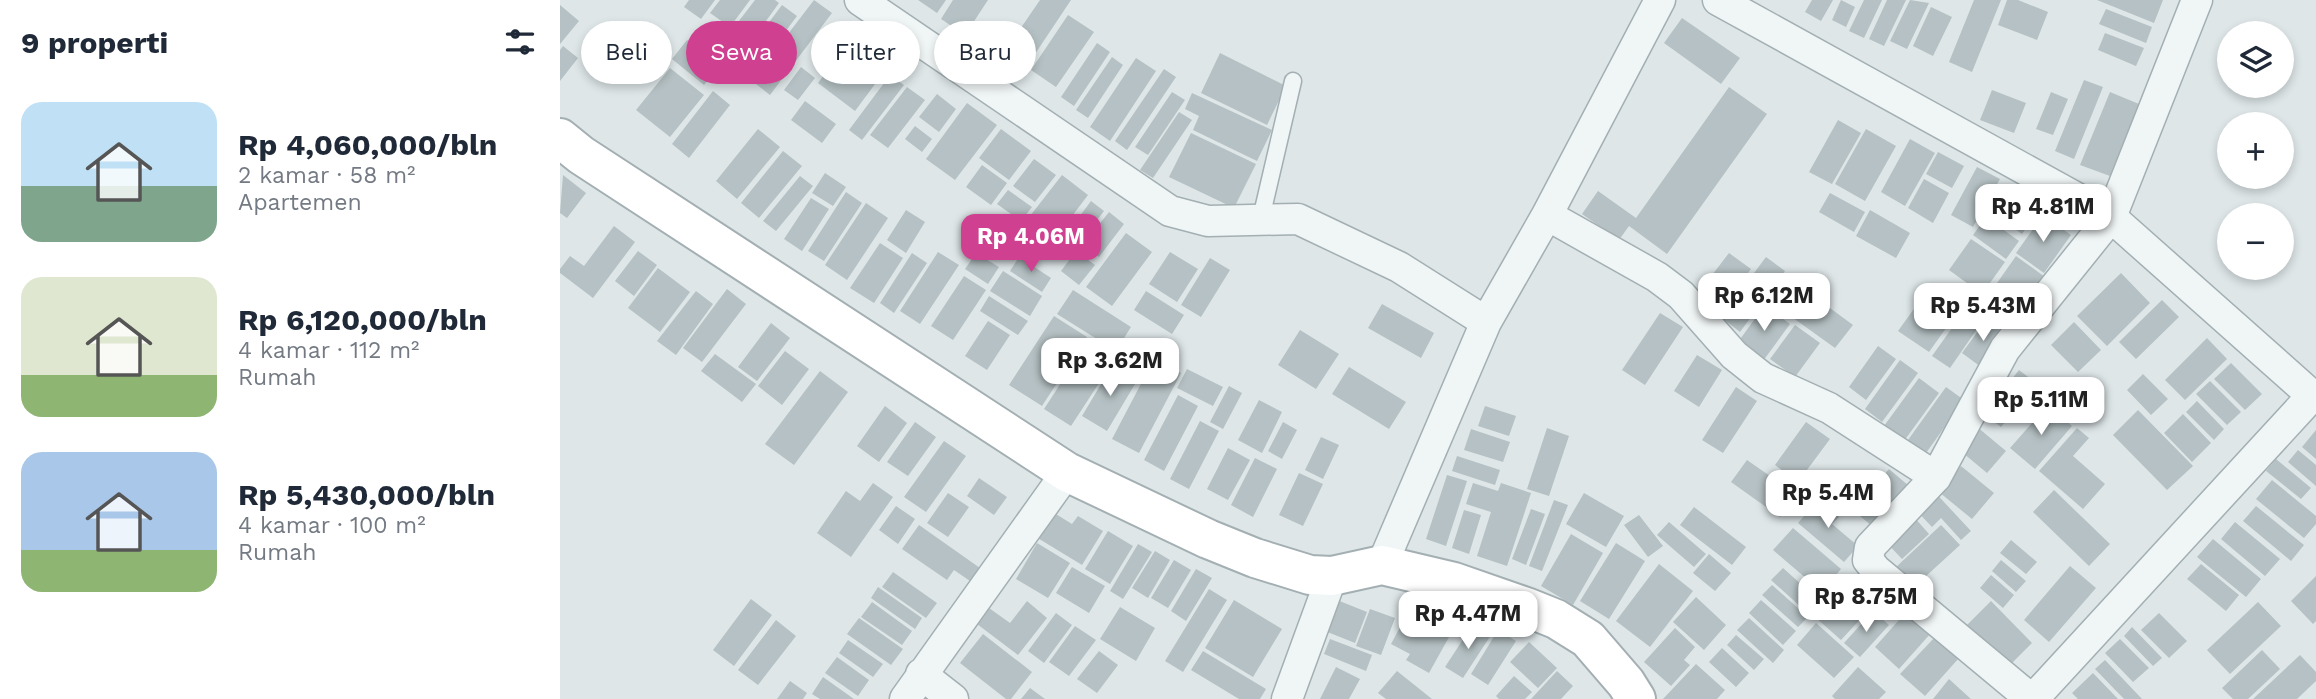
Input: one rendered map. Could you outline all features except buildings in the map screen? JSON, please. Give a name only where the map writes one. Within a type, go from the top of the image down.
[{"type":"street","points":[[860,0],[1170,211],[1208,220],[1238,222],[1261,218],[1298,219],[1399,267],[1486,322]]},
{"type":"street","points":[[1382,565],[1486,322],[1547,215],[1660,0]]},
{"type":"street","points":[[1718,0],[2111,217],[2314,397],[2044,695],[1875,570],[1868,560],[1870,547],[1936,477],[2005,349],[2111,217],[2197,0]]},
{"type":"street","points":[[560,138],[820,314],[1067,472],[1255,558],[1310,575],[1332,576],[1382,565],[1454,582],[1556,619],[1588,639],[1626,682],[1636,699]]},
{"type":"street","points":[[1547,215],[1665,283],[1681,295],[1734,355],[1763,378],[1829,408],[1936,477]]},
{"type":"street","points":[[905,699],[1067,472]]},
{"type":"street","points":[[1287,699],[1332,576]]},
{"type":"street","points":[[921,674],[953,699]]},
{"type":"lane","points":[[1261,218],[1293,81]]}]
